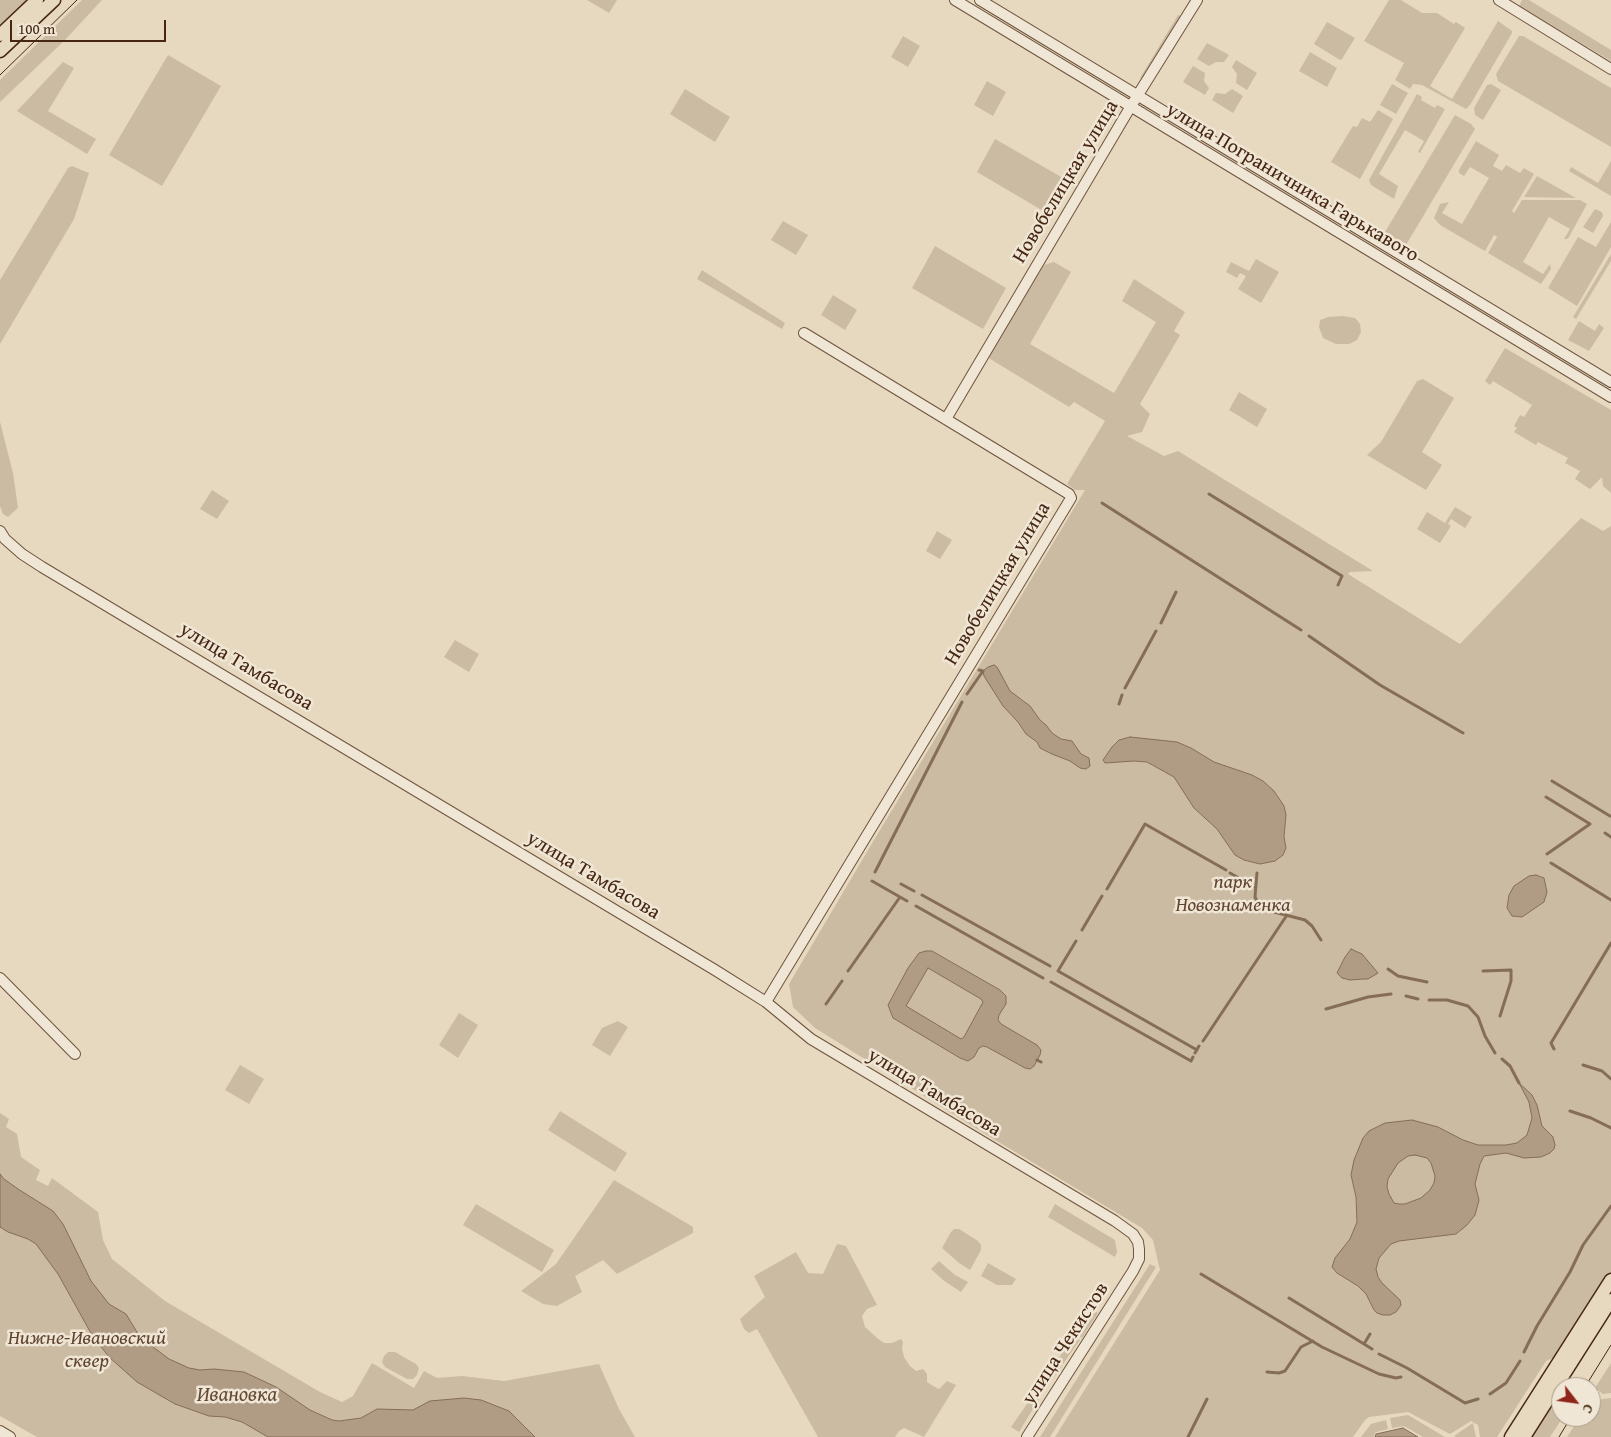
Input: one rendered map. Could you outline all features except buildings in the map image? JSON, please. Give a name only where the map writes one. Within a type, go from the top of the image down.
[{"type":"main road","points":[[0,35],[38,0]]},
{"type":"main road","points":[[0,51],[54,0]]},
{"type":"main road","points":[[1511,1437],[1611,1280]]},
{"type":"main road","points":[[1524,1437],[1611,1300]]},
{"type":"street","name":"улица Пограничника Гарькавого","points":[[955,0],[1611,397]]},
{"type":"street","name":"улица Пограничника Гарькавого","points":[[980,0],[1611,382]]},
{"type":"street","name":"Новобелицкая улица","points":[[766,1002],[1071,498],[1069,494],[946,419],[1131,106],[1197,0]]},
{"type":"street","points":[[1499,0],[1611,69]]},
{"type":"street","points":[[804,333],[946,419]]},
{"type":"street","name":"улица Тамбасова","points":[[0,531],[5,539],[22,554],[42,567],[709,966],[766,1002],[812,1039],[1124,1227],[1133,1234],[1138,1242],[1138,1259],[1133,1271]]},
{"type":"street","points":[[0,978],[75,1054]]},
{"type":"street","name":"улица Чекистов","points":[[1027,1437],[1133,1271]]},
{"type":"street","points":[[0,1432],[10,1437]]},
{"type":"green space","points":[[0,0],[29,0],[0,27]]},
{"type":"green space","points":[[82,0],[102,0],[64,41],[0,102],[0,80]]},
{"type":"green space","points":[[587,0],[617,0],[609,13]]},
{"type":"green space","points":[[1389,0],[1401,0],[1422,13],[1437,13],[1454,24],[1456,22],[1465,28],[1430,86],[1452,99],[1498,21],[1512,31],[1466,109],[1422,85],[1413,84],[1410,89],[1395,80],[1404,63],[1364,41]]},
{"type":"green space","points":[[1522,0],[1529,0],[1611,50],[1611,61],[1519,6]]},
{"type":"green space","points":[[1178,15],[1181,16],[1143,79],[1140,78]]},
{"type":"green space","points":[[1327,22],[1355,38],[1340,60],[1314,44]]},
{"type":"green space","points":[[903,36],[920,46],[908,67],[891,57]]},
{"type":"green space","points":[[1519,36],[1523,36],[1611,88],[1611,147],[1498,81],[1496,74]]},
{"type":"green space","points":[[1207,43],[1229,55],[1224,62],[1216,62],[1209,66],[1197,59]]},
{"type":"green space","points":[[1310,52],[1337,68],[1327,87],[1299,71]]},
{"type":"green space","points":[[168,55],[221,86],[162,186],[109,155]]},
{"type":"green space","points":[[1236,60],[1257,73],[1247,90],[1236,83],[1237,74],[1232,67]]},
{"type":"green space","points":[[63,62],[74,68],[48,111],[96,139],[87,154],[17,111]]},
{"type":"green space","points":[[1193,66],[1205,73],[1204,81],[1209,88],[1205,95],[1183,82]]},
{"type":"green space","points":[[987,81],[1006,92],[993,116],[974,105]]},
{"type":"green space","points":[[1392,84],[1408,93],[1396,114],[1380,105]]},
{"type":"green space","points":[[1491,84],[1501,90],[1483,120],[1475,115],[1474,108],[1487,85]]},
{"type":"green space","points":[[685,89],[730,117],[715,142],[670,114]]},
{"type":"green space","points":[[1232,89],[1243,96],[1233,113],[1212,100],[1216,93],[1225,94]]},
{"type":"green space","points":[[1417,94],[1422,97],[1421,100],[1435,108],[1437,105],[1445,109],[1420,153],[1418,152],[1424,141],[1405,130],[1379,174],[1398,186],[1394,199],[1371,185],[1369,180]]},
{"type":"green space","points":[[1378,110],[1393,119],[1360,179],[1331,162],[1353,126],[1357,127],[1362,118],[1370,122]]},
{"type":"green space","points":[[1455,115],[1471,124],[1475,129],[1406,245],[1385,232]]},
{"type":"green space","points":[[995,139],[1070,182],[1050,215],[977,172]]},
{"type":"green space","points":[[1476,141],[1499,155],[1493,166],[1502,171],[1506,165],[1520,173],[1524,168],[1534,174],[1512,211],[1514,213],[1522,200],[1580,200],[1587,204],[1567,239],[1564,239],[1570,229],[1549,217],[1523,262],[1543,274],[1550,264],[1551,269],[1541,284],[1488,253],[1496,236],[1494,235],[1485,251],[1440,225],[1434,218],[1440,204],[1449,202],[1442,213],[1462,224],[1489,178],[1470,167],[1464,176],[1459,173]]},
{"type":"green space","points":[[1611,161],[1611,196],[1569,171],[1571,167],[1598,183]]},
{"type":"green space","points":[[72,166],[89,173],[74,219],[0,344],[0,280],[68,168]]},
{"type":"green space","points":[[1537,176],[1576,198],[1524,197]]},
{"type":"green space","points":[[1595,209],[1602,212],[1603,216],[1593,233],[1583,227]]},
{"type":"green space","points":[[783,221],[808,235],[796,255],[771,240]]},
{"type":"green space","points":[[1611,222],[1611,247],[1577,306],[1548,288],[1578,237],[1596,247]]},
{"type":"green space","points":[[935,246],[1006,288],[983,329],[912,288]]},
{"type":"green space","points":[[1611,254],[1611,261],[1576,319],[1573,317]]},
{"type":"green space","points":[[1256,259],[1279,272],[1261,303],[1238,289],[1246,276],[1240,273],[1237,278],[1226,272],[1231,262],[1249,271]]},
{"type":"green space","name":"парк Новознаменка","points":[[1054,262],[1071,272],[1030,344],[1114,393],[1156,322],[1122,301],[1134,279],[1185,312],[1174,331],[1180,335],[1140,404],[1150,414],[1142,432],[1127,436],[1164,456],[1178,451],[1373,571],[1350,572],[1348,574],[1460,644],[1581,518],[1603,531],[1611,526],[1611,1272],[1560,1355],[1546,1361],[1497,1437],[1480,1437],[1478,1425],[1471,1421],[1450,1434],[1408,1412],[1369,1417],[1353,1437],[1055,1437],[1160,1270],[1153,1240],[1142,1228],[977,1129],[815,1028],[793,1007],[789,984],[1085,490],[1075,490],[1067,484],[1105,421],[1074,402],[1069,407],[987,357],[1044,265]]},
{"type":"green space","points":[[702,270],[785,323],[782,329],[697,279]]},
{"type":"green space","points":[[833,295],[857,310],[845,330],[821,315]]},
{"type":"green space","points":[[1343,316],[1355,318],[1360,324],[1361,332],[1357,340],[1349,344],[1336,344],[1323,338],[1319,327],[1320,320],[1328,317]]},
{"type":"green space","points":[[1579,321],[1595,331],[1599,324],[1604,328],[1589,351],[1568,340]]},
{"type":"green space","points":[[1505,348],[1611,410],[1611,493],[1603,486],[1602,477],[1590,489],[1575,479],[1580,471],[1565,463],[1568,458],[1538,442],[1536,445],[1514,432],[1517,428],[1514,426],[1520,415],[1524,417],[1532,405],[1493,381],[1490,385],[1485,381]]},
{"type":"green space","points":[[1423,379],[1454,398],[1422,452],[1442,465],[1426,490],[1367,455],[1381,442],[1417,381]]},
{"type":"green space","points":[[1239,392],[1267,409],[1257,427],[1229,410]]},
{"type":"green space","points":[[0,422],[13,473],[18,508],[8,517],[3,514],[0,506]]},
{"type":"green space","points":[[212,490],[229,501],[217,519],[200,509]]},
{"type":"green space","points":[[1455,507],[1472,517],[1465,528],[1451,519],[1448,524],[1451,526],[1440,543],[1417,529],[1427,512],[1445,523]]},
{"type":"green space","points":[[937,531],[952,540],[940,559],[926,551]]},
{"type":"green space","points":[[455,640],[479,654],[469,672],[444,657]]},
{"type":"green space","points":[[459,1013],[478,1025],[458,1058],[439,1045]]},
{"type":"green space","points":[[618,1021],[628,1027],[610,1056],[592,1045],[602,1028]]},
{"type":"green space","points":[[240,1065],[264,1079],[249,1104],[225,1090]]},
{"type":"green space","points":[[560,1111],[627,1153],[615,1172],[548,1130]]},
{"type":"green space","name":"Нижне-Ивановский сквер","points":[[0,1113],[9,1119],[6,1127],[17,1134],[21,1157],[40,1170],[36,1180],[48,1186],[52,1178],[98,1212],[103,1240],[112,1259],[165,1301],[320,1392],[342,1402],[353,1396],[372,1363],[414,1388],[424,1371],[437,1378],[462,1376],[504,1381],[599,1364],[619,1409],[635,1437],[37,1437],[0,1416]]},
{"type":"green space","points":[[614,1180],[693,1227],[693,1233],[617,1274],[603,1260],[575,1276],[582,1292],[557,1306],[543,1304],[521,1291],[556,1264]]},
{"type":"green space","points":[[476,1204],[554,1250],[542,1272],[463,1225]]},
{"type":"green space","points":[[1055,1204],[1115,1240],[1117,1252],[1115,1257],[1048,1217]]},
{"type":"green space","points":[[954,1229],[959,1229],[981,1245],[981,1250],[970,1270],[942,1248]]},
{"type":"green space","points":[[837,1244],[846,1246],[877,1305],[867,1309],[862,1316],[865,1327],[884,1343],[892,1343],[901,1339],[904,1357],[910,1366],[916,1371],[923,1369],[927,1374],[927,1382],[933,1386],[939,1389],[947,1381],[956,1385],[924,1437],[904,1428],[895,1437],[818,1437],[757,1329],[749,1333],[744,1329],[740,1319],[765,1297],[754,1276],[796,1252],[808,1273],[823,1274]]},
{"type":"green space","points":[[939,1261],[955,1275],[968,1282],[961,1292],[931,1269]]},
{"type":"green space","points":[[988,1263],[1016,1279],[1012,1285],[997,1285],[981,1276]]},
{"type":"green space","points":[[1150,1264],[1156,1267],[1050,1437],[1040,1437]]},
{"type":"green space","points":[[1092,1309],[1098,1313],[1082,1338],[1076,1334]]},
{"type":"green space","points":[[1074,1336],[1080,1340],[1063,1364],[1057,1360]]},
{"type":"green space","points":[[388,1352],[395,1352],[416,1364],[419,1368],[417,1375],[413,1379],[407,1379],[385,1367],[382,1362]]},
{"type":"green space","points":[[1055,1363],[1062,1366],[1043,1392],[1038,1389]]},
{"type":"green space","points":[[1611,1363],[1611,1393],[1601,1392],[1601,1379]]},
{"type":"green space","points":[[1036,1391],[1042,1394],[1019,1432],[1011,1427]]},
{"type":"green space","points":[[1611,1398],[1611,1437],[1567,1437],[1574,1427],[1601,1427],[1601,1399]]},
{"type":"green space","points":[[1551,1406],[1551,1427],[1556,1427],[1550,1437],[1531,1437]]},
{"type":"green space","points":[[1408,1415],[1445,1437],[1423,1437],[1404,1426],[1392,1428],[1390,1418]]},
{"type":"green space","points":[[1386,1420],[1388,1429],[1376,1432],[1373,1437],[1361,1437],[1371,1424]]},
{"type":"green space","points":[[1473,1423],[1476,1437],[1454,1436]]},
{"type":"water","points":[[994,665],[997,667],[1010,691],[1030,706],[1052,733],[1061,739],[1072,741],[1081,754],[1089,758],[1090,766],[1086,769],[1080,768],[1070,761],[1040,748],[1037,742],[1026,734],[1003,706],[984,676],[983,671]]},
{"type":"water","points":[[1130,737],[1177,742],[1214,762],[1252,775],[1263,781],[1274,791],[1284,806],[1286,815],[1284,837],[1286,848],[1283,855],[1275,861],[1260,864],[1244,860],[1235,855],[1217,829],[1194,808],[1174,777],[1147,762],[1105,763],[1103,760],[1112,747],[1119,740]]},
{"type":"water","points":[[1536,875],[1544,878],[1547,892],[1544,902],[1522,917],[1512,916],[1507,908],[1509,895],[1514,886],[1529,876]]},
{"type":"water","points":[[1351,949],[1362,954],[1378,973],[1368,979],[1350,980],[1342,978],[1337,973]]},
{"type":"water","points":[[932,951],[1000,990],[1006,996],[1006,1004],[998,1020],[1001,1024],[1037,1045],[1041,1050],[1034,1066],[1030,1069],[1025,1068],[983,1046],[968,1061],[893,1018],[888,1005],[908,968],[919,953]],"holes":[[[928,968],[981,999],[983,1002],[964,1037],[961,1039],[906,1006]]]},
{"type":"water","points":[[1519,1083],[1532,1095],[1537,1105],[1542,1126],[1553,1137],[1554,1149],[1541,1157],[1524,1158],[1506,1153],[1484,1156],[1475,1184],[1479,1200],[1475,1215],[1467,1225],[1456,1234],[1399,1241],[1391,1244],[1379,1258],[1376,1269],[1378,1277],[1400,1300],[1401,1305],[1396,1312],[1390,1315],[1377,1313],[1366,1294],[1358,1286],[1337,1273],[1332,1267],[1335,1258],[1350,1239],[1357,1222],[1356,1197],[1351,1175],[1354,1160],[1363,1138],[1369,1131],[1385,1123],[1412,1120],[1438,1127],[1463,1140],[1478,1145],[1517,1143],[1527,1135],[1532,1118],[1529,1102]],"holes":[[[1415,1155],[1427,1158],[1431,1163],[1435,1176],[1430,1190],[1421,1198],[1405,1204],[1394,1203],[1387,1187],[1388,1179],[1398,1163],[1408,1156]]]},
{"type":"water","name":"Ивановка","points":[[0,1174],[18,1189],[53,1211],[63,1224],[91,1281],[109,1304],[126,1314],[140,1337],[169,1359],[189,1368],[200,1370],[214,1369],[244,1372],[276,1387],[310,1410],[332,1420],[361,1418],[377,1409],[413,1410],[430,1401],[464,1398],[481,1400],[509,1411],[535,1437],[268,1437],[242,1422],[225,1417],[209,1416],[175,1404],[137,1382],[109,1357],[92,1335],[58,1274],[36,1244],[0,1227]]},
{"type":"water","points":[[1403,1428],[1418,1437],[1375,1437],[1376,1434]]},
{"type":"waterway","points":[[1209,494],[1342,576],[1338,585]]},
{"type":"waterway","points":[[1102,503],[1301,630]]},
{"type":"waterway","points":[[1161,623],[1176,592]]},
{"type":"waterway","points":[[1125,688],[1156,631]]},
{"type":"waterway","points":[[1309,636],[1380,685],[1463,733]]},
{"type":"waterway","points":[[967,694],[983,671],[979,670]]},
{"type":"waterway","points":[[1119,704],[1122,695]]},
{"type":"waterway","points":[[875,872],[962,702]]},
{"type":"waterway","points":[[1552,781],[1610,816]]},
{"type":"waterway","points":[[1546,797],[1590,824],[1547,854]]},
{"type":"waterway","points":[[1107,889],[1145,824],[1226,870]]},
{"type":"waterway","points":[[1605,833],[1611,837]]},
{"type":"waterway","points":[[1551,863],[1611,900]]},
{"type":"waterway","points":[[1230,873],[1255,887]]},
{"type":"waterway","points":[[1257,873],[1255,897],[1258,903],[1274,912],[1305,920],[1312,926],[1321,940]]},
{"type":"waterway","points":[[872,881],[907,901]]},
{"type":"waterway","points":[[901,884],[914,891]]},
{"type":"waterway","points":[[922,895],[1050,966]]},
{"type":"waterway","points":[[1082,930],[1102,896]]},
{"type":"waterway","points":[[848,971],[900,897]]},
{"type":"waterway","points":[[916,906],[1043,978]]},
{"type":"waterway","points":[[1203,1041],[1287,915]]},
{"type":"waterway","points":[[1076,941],[1058,971],[1197,1050]]},
{"type":"waterway","points":[[1554,1049],[1551,1043],[1611,943]]},
{"type":"waterway","points":[[1388,969],[1398,976],[1427,982]]},
{"type":"waterway","points":[[1483,971],[1511,970],[1511,981],[1500,1016]]},
{"type":"waterway","points":[[826,1004],[842,981]]},
{"type":"waterway","points":[[1051,982],[1191,1061],[1193,1057]]},
{"type":"waterway","points":[[1326,1009],[1368,997],[1391,994]]},
{"type":"waterway","points":[[1406,996],[1418,999]]},
{"type":"waterway","points":[[1429,1000],[1447,1000],[1468,1006],[1478,1017],[1485,1036],[1495,1053]]},
{"type":"waterway","points":[[1195,1053],[1199,1046]]},
{"type":"waterway","points":[[1502,1059],[1510,1066],[1519,1083]]},
{"type":"waterway","points":[[1037,1060],[1041,1062]]},
{"type":"waterway","points":[[1583,1065],[1602,1071],[1611,1079]]},
{"type":"waterway","points":[[1570,1111],[1591,1118],[1611,1128]]},
{"type":"waterway","points":[[1524,1352],[1537,1326],[1570,1272],[1583,1245],[1611,1206]]},
{"type":"waterway","points":[[1201,1274],[1322,1347],[1379,1374],[1396,1378],[1401,1377]]},
{"type":"waterway","points":[[1289,1298],[1364,1344]]},
{"type":"waterway","points":[[1370,1334],[1364,1344],[1372,1349]]},
{"type":"waterway","points":[[1267,1372],[1279,1373],[1285,1371],[1301,1347],[1313,1341]]},
{"type":"waterway","points":[[1379,1354],[1407,1368],[1465,1403],[1478,1399]]},
{"type":"waterway","points":[[1490,1394],[1506,1383],[1520,1361]]},
{"type":"waterway","points":[[1188,1437],[1207,1399]]},
{"type":"tram line","points":[[0,75],[77,0]]},
{"type":"tram line","points":[[1591,1377],[1611,1345]]},
{"type":"tram line","points":[[1559,1437],[1565,1427]]}]
